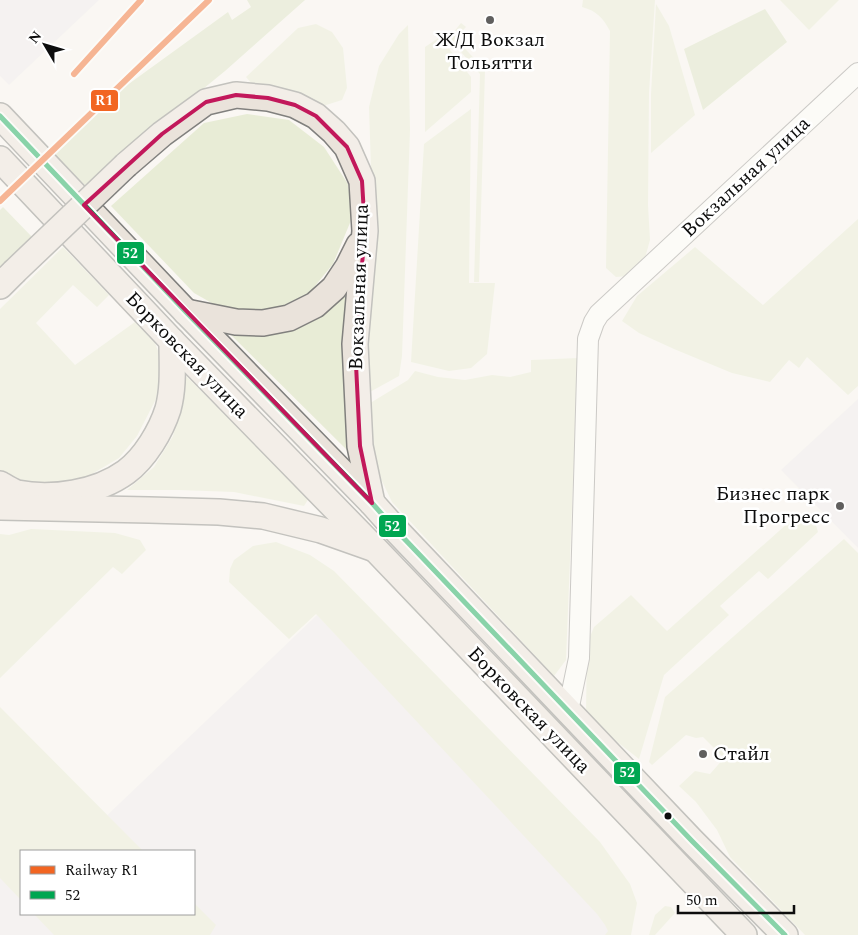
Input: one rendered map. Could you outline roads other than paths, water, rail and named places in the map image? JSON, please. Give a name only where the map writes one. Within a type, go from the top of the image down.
[{"type":"main road","name":"Вокзальная улица","points":[[7,279],[126,165],[162,134],[206,102],[236,95],[268,98],[295,105],[316,116],[334,132],[347,148],[362,181],[365,231],[354,344],[360,446],[372,504]]},
{"type":"main road","name":"Борковская улица","points":[[0,116],[692,841],[785,935]]},
{"type":"main road","name":"Борковская улица","points":[[0,159],[172,341],[376,550],[744,935]]},
{"type":"main road","name":"Борковская улица","points":[[186,312],[236,322],[263,323],[289,318],[315,305],[334,288],[348,267],[365,231]]},
{"type":"main road","points":[[0,484],[16,492],[48,496],[80,492],[107,483],[127,472],[142,456],[156,436],[168,409],[173,381],[172,341]]},
{"type":"main road","name":"Борковская улица","points":[[0,506],[219,512],[263,516],[321,530],[376,550]]},
{"type":"street","name":"Вокзальная улица","points":[[568,711],[579,658],[588,340],[594,322],[606,307],[858,73]]},
{"type":"rail line","name":"R1","points":[[74,74],[141,0]]},
{"type":"rail line","name":"R1","points":[[0,201],[209,0]]},
{"type":"place","name":"Ж/Д Вокзал Тольятти","points":[[490,20]]},
{"type":"place","name":"Бизнес парк Прогресс","points":[[840,506]]},
{"type":"place","name":"Стайл","points":[[703,754]]}]
